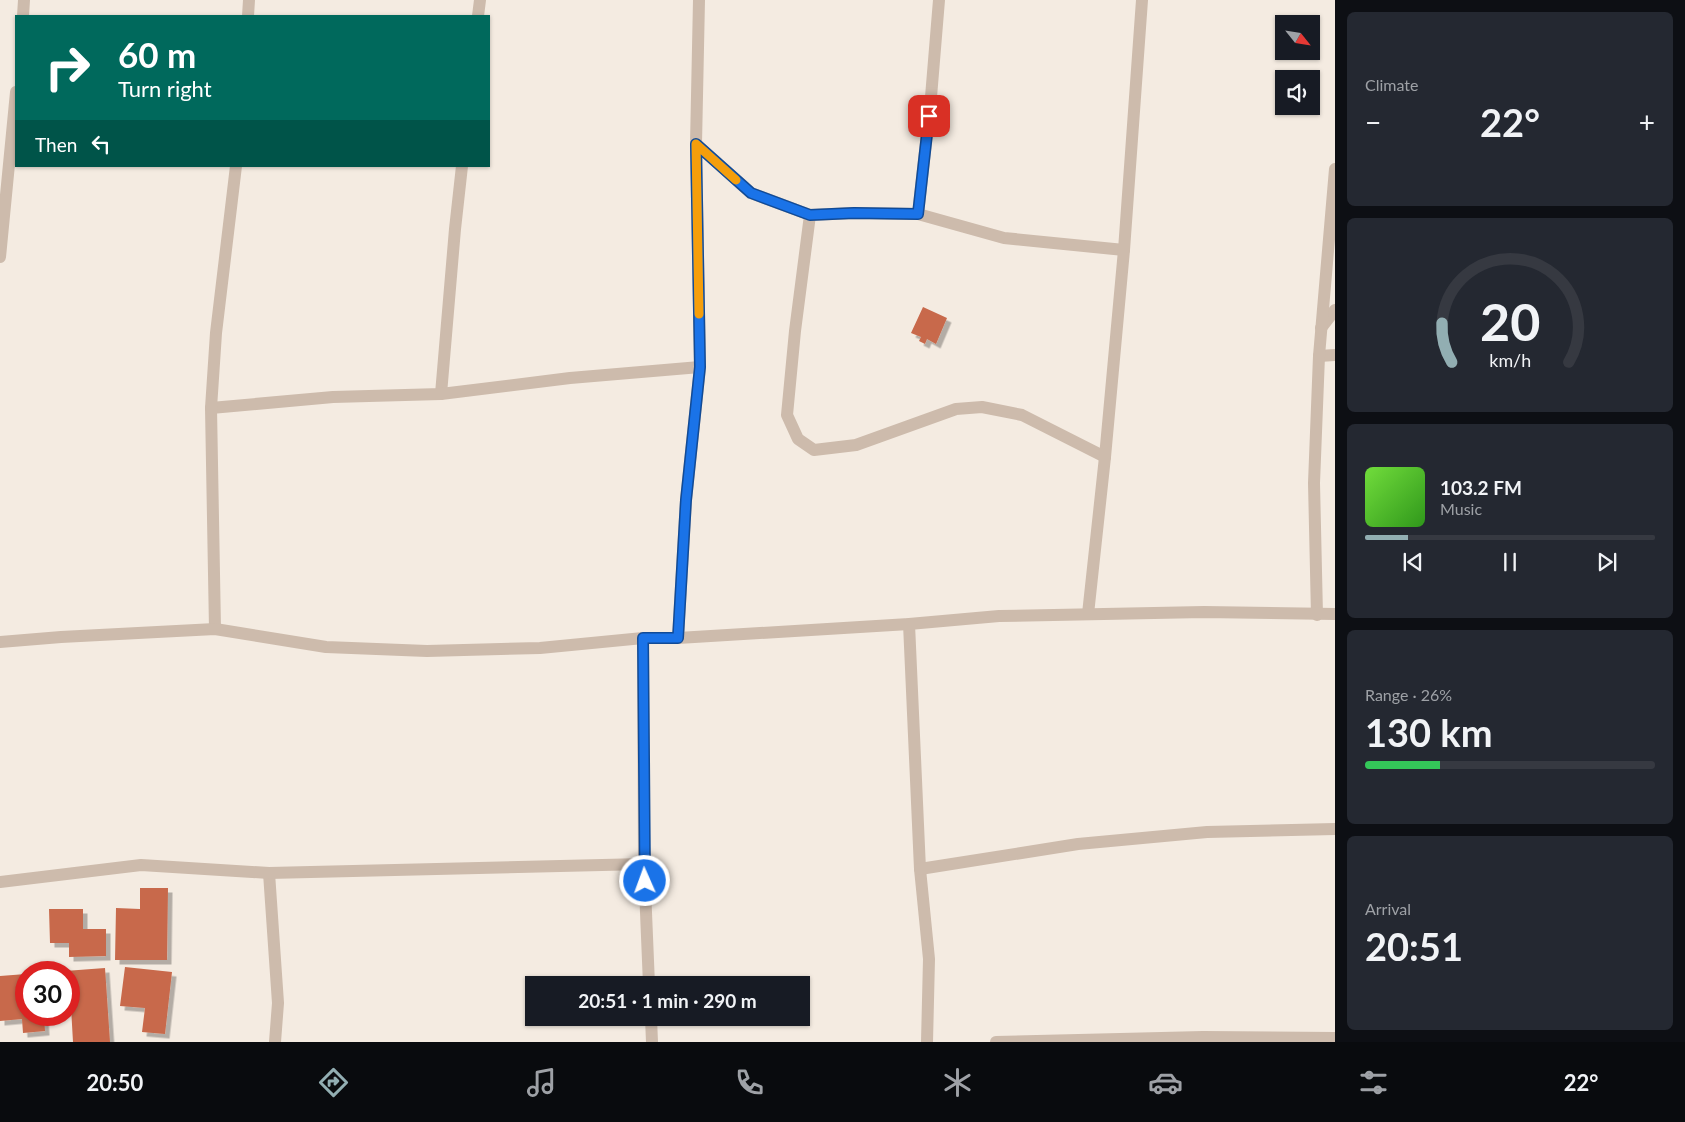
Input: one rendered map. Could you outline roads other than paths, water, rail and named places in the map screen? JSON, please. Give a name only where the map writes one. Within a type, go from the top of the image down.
[{"type":"street","points":[[23,15],[24,0]]},
{"type":"street","points":[[248,15],[249,0]]},
{"type":"street","points":[[478,15],[480,0]]},
{"type":"street","points":[[678,638],[686,500],[700,367],[696,144],[699,0]]},
{"type":"street","points":[[918,214],[939,0]]},
{"type":"street","points":[[1088,614],[1124,250],[1142,0]]},
{"type":"street","points":[[0,257],[10,130],[15,98]]},
{"type":"street","points":[[696,144],[751,193],[810,215],[854,213],[918,214],[1004,238],[1124,250]]},
{"type":"street","points":[[215,629],[211,408],[216,332],[236,167]]},
{"type":"street","points":[[441,394],[462,167]]},
{"type":"street","points":[[1316,614],[1314,483],[1318,356],[1335,169]]},
{"type":"street","points":[[810,215],[795,331],[787,415],[798,439],[814,450],[856,445],[956,409],[982,407],[1022,415],[1105,457]]},
{"type":"street","points":[[1321,329],[1335,310]]},
{"type":"street","points":[[1318,356],[1335,355]]},
{"type":"street","points":[[211,408],[333,397],[441,394],[570,378],[700,367]]},
{"type":"street","points":[[0,642],[215,629],[326,647],[427,652],[540,648],[643,638],[678,638],[909,624],[999,616],[1204,612],[1335,614]]},
{"type":"street","points":[[909,624],[920,869],[929,959],[927,1042]]},
{"type":"street","points":[[643,638],[644,864],[649,976]]},
{"type":"street","points":[[920,869],[1078,844],[1207,832],[1335,829]]},
{"type":"street","points":[[0,882],[142,865],[269,873],[644,864]]},
{"type":"street","points":[[269,873],[278,1002],[275,1042]]},
{"type":"street","points":[[651,1026],[652,1042]]},
{"type":"street","points":[[996,1042],[1335,1038]]}]
